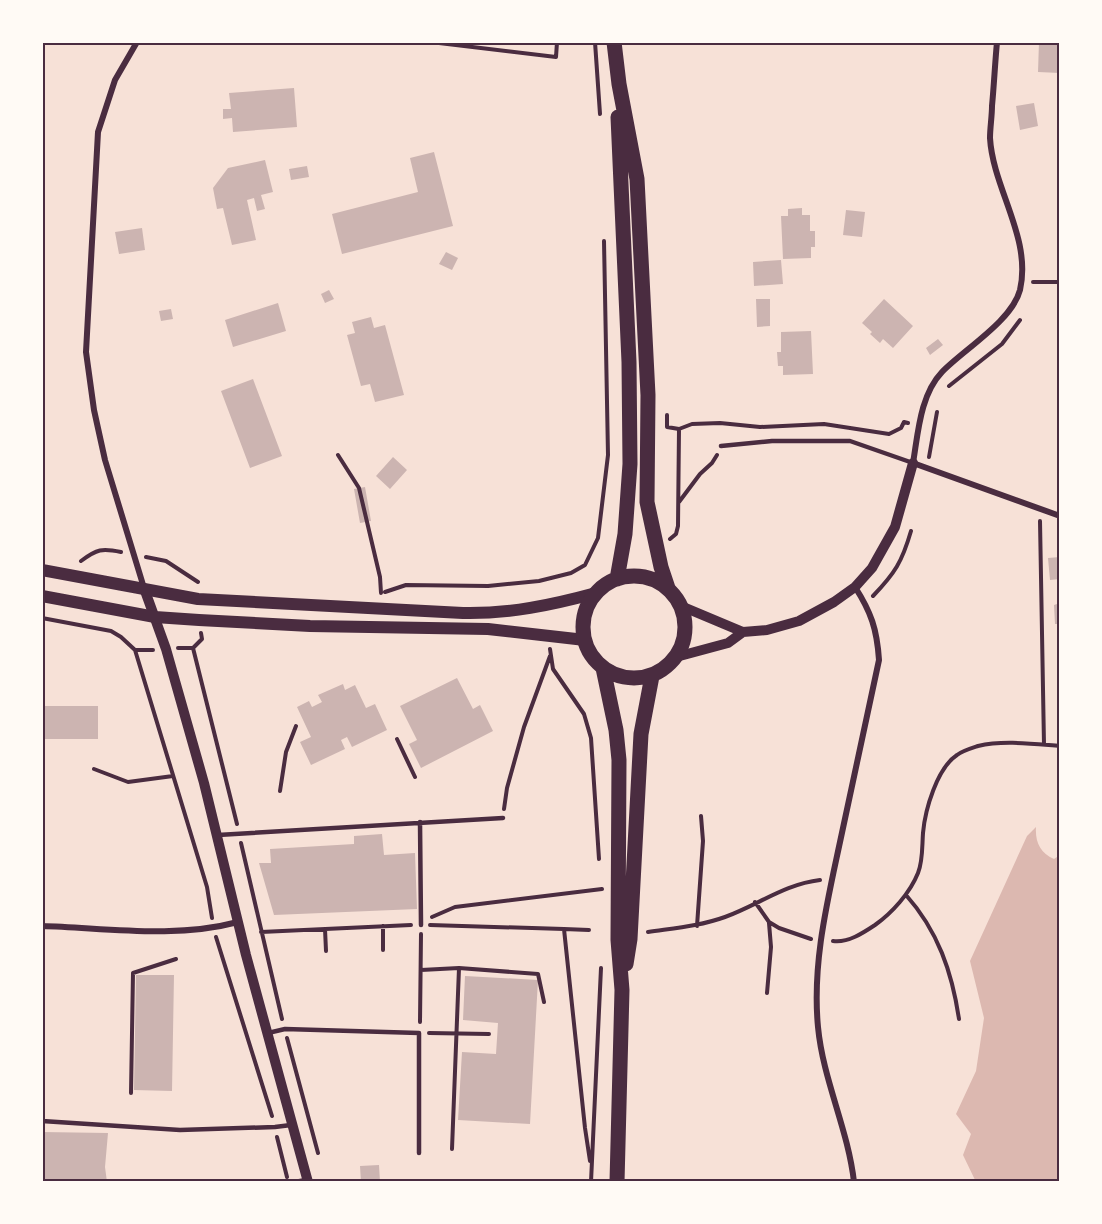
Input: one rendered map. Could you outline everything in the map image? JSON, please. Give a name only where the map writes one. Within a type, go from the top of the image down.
[{"type":"main road","points":[[614,42],[619,84],[637,179],[648,395],[648,502],[655,541],[668,588]]},
{"type":"main road","points":[[617,579],[624,541],[630,465],[629,383],[618,138],[619,84]]},
{"type":"main road","points":[[42,570],[198,599],[486,614],[552,605],[596,593],[617,579],[642,576],[660,582],[668,588],[681,606],[685,631],[676,657],[666,667],[652,675],[626,678],[603,668],[591,656],[583,632],[584,615],[596,593]]},
{"type":"main road","points":[[42,596],[155,617],[310,627],[488,629],[585,640]]},
{"type":"main road","points":[[603,668],[616,730],[619,760],[618,940],[622,990],[617,1182]]},
{"type":"main road","points":[[622,990],[630,939],[641,734],[652,675]]},
{"type":"street","points":[[137,42],[115,80],[98,132],[86,352],[94,410],[105,460],[132,554],[166,649],[218,835],[238,922],[293,1124],[304,1181]]},
{"type":"street","points":[[676,657],[728,643],[743,632],[766,630],[799,621],[834,603],[855,587],[872,568],[895,527],[913,463],[919,425],[930,390],[941,372],[1004,315],[1016,300],[1019,291],[1021,261],[1018,240],[994,161],[990,138],[997,42]]},
{"type":"street","points":[[913,463],[1060,516]]},
{"type":"street","points":[[854,1182],[851,1161],[828,1079],[818,1029],[817,977],[832,878],[879,660],[874,623],[855,587]]},
{"type":"street","points":[[681,606],[743,632]]},
{"type":"street","points":[[42,926],[177,932],[213,928],[238,922]]},
{"type":"lane","points":[[722,446],[772,441],[850,441],[913,463]]},
{"type":"lane","points":[[218,835],[503,818]]},
{"type":"lane","points":[[420,822],[421,925]]},
{"type":"lane","points":[[268,1033],[285,1029],[419,1032],[419,1153]]},
{"type":"lane","points":[[42,1121],[180,1130],[275,1127],[293,1124]]},
{"type":"path","points":[[439,43],[556,57],[557,42]]},
{"type":"path","points":[[595,42],[601,122]]},
{"type":"path","points":[[370,592],[381,593],[406,585],[488,586],[539,581],[571,573],[585,565],[598,538],[608,455],[604,239]]},
{"type":"path","points":[[1029,272],[1033,282],[1031,291]]},
{"type":"path","points":[[1033,282],[1060,282]]},
{"type":"path","points":[[943,394],[958,378],[1002,344],[1022,317]]},
{"type":"path","points":[[667,405],[667,427],[679,429],[692,424],[720,423],[760,427],[824,424],[889,434],[901,428],[903,422],[933,428]]},
{"type":"path","points":[[927,469],[939,406]]},
{"type":"path","points":[[655,541],[669,540],[676,534],[678,526],[679,429]]},
{"type":"path","points":[[678,503],[700,474],[712,463],[722,446]]},
{"type":"path","points":[[338,455],[359,489],[380,577],[381,593]]},
{"type":"path","points":[[1040,509],[1044,745]]},
{"type":"path","points":[[866,604],[888,580],[902,560],[913,524]]},
{"type":"path","points":[[598,538],[624,541]]},
{"type":"path","points":[[71,561],[80,562],[103,548],[166,561],[197,582],[208,582]]},
{"type":"path","points":[[552,577],[552,605]]},
{"type":"path","points":[[197,582],[198,599]]},
{"type":"path","points":[[42,618],[111,631],[135,650],[207,887],[213,928],[275,1127],[288,1182]]},
{"type":"path","points":[[135,650],[193,648],[202,639],[199,620]]},
{"type":"path","points":[[551,636],[550,655],[553,669],[584,714],[591,738],[600,865]]},
{"type":"path","points":[[193,648],[285,1029],[320,1160]]},
{"type":"path","points":[[503,818],[507,788],[524,727],[550,655]]},
{"type":"path","points":[[280,790],[286,752],[297,726]]},
{"type":"path","points":[[397,739],[415,777]]},
{"type":"path","points":[[755,903],[769,922],[804,938],[838,942],[862,934],[879,922],[906,895],[918,873],[922,857],[923,830],[930,800],[938,778],[956,755],[979,746],[1011,744],[1060,747]]},
{"type":"path","points":[[94,769],[128,782],[173,776]]},
{"type":"path","points":[[697,926],[703,841],[701,816]]},
{"type":"path","points":[[601,877],[603,899]]},
{"type":"path","points":[[648,932],[697,926],[727,916],[805,881],[832,878]]},
{"type":"path","points":[[421,925],[434,915],[455,907],[602,889]]},
{"type":"path","points":[[906,895],[933,932],[945,959],[954,985],[959,1020]]},
{"type":"path","points":[[767,993],[771,947],[769,922]]},
{"type":"path","points":[[261,932],[421,925],[589,930]]},
{"type":"path","points":[[421,925],[419,1032],[489,1034]]},
{"type":"path","points":[[383,926],[383,950]]},
{"type":"path","points":[[325,929],[326,951]]},
{"type":"path","points":[[564,929],[591,1170]]},
{"type":"path","points":[[131,1093],[133,973],[176,959]]},
{"type":"path","points":[[591,1182],[601,966]]},
{"type":"path","points":[[420,970],[459,968],[538,974],[544,1002]]},
{"type":"path","points":[[452,1149],[459,968]]},
{"type":"shaded area","points":[[1036,827],[1036,837],[1042,850],[1054,859],[1060,855],[1060,1182],[976,1182],[963,1155],[971,1134],[956,1114],[976,1071],[984,1018],[970,961],[1027,836]]},
{"type":"building","points":[[1039,42],[1060,42],[1060,73],[1038,72]]},
{"type":"building","points":[[294,88],[297,127],[233,132],[232,118],[223,119],[223,109],[231,109],[229,93]]},
{"type":"building","points":[[1034,103],[1038,126],[1020,130],[1016,106]]},
{"type":"building","points":[[434,152],[453,226],[342,254],[332,214],[418,192],[410,158]]},
{"type":"building","points":[[265,160],[273,192],[261,195],[265,209],[257,211],[254,198],[247,200],[256,240],[232,245],[223,208],[217,209],[213,188],[228,168]]},
{"type":"building","points":[[307,166],[309,177],[291,180],[289,169]]},
{"type":"building","points":[[802,208],[802,215],[810,215],[810,231],[815,231],[815,247],[811,247],[811,258],[783,259],[781,216],[788,216],[788,209]]},
{"type":"building","points":[[846,210],[865,212],[862,237],[843,235]]},
{"type":"building","points":[[142,228],[145,250],[119,254],[115,232]]},
{"type":"building","points":[[446,252],[458,258],[452,270],[439,264]]},
{"type":"building","points":[[781,260],[783,284],[754,286],[753,262]]},
{"type":"building","points":[[329,290],[334,299],[325,303],[321,294]]},
{"type":"building","points":[[756,299],[770,299],[770,326],[757,327]]},
{"type":"building","points":[[884,299],[913,326],[893,348],[883,339],[880,343],[862,323]]},
{"type":"building","points":[[278,303],[286,331],[233,347],[225,320]]},
{"type":"building","points":[[171,309],[173,319],[161,321],[159,311]]},
{"type":"building","points":[[371,317],[374,328],[385,325],[404,395],[375,402],[370,384],[361,386],[347,335],[355,333],[352,322]]},
{"type":"building","points":[[811,331],[813,374],[783,375],[783,366],[778,366],[777,352],[781,352],[781,332]]},
{"type":"building","points":[[938,339],[943,345],[930,355],[926,348]]},
{"type":"building","points":[[253,379],[282,456],[250,468],[221,391]]},
{"type":"building","points":[[393,457],[407,470],[390,489],[376,476]]},
{"type":"building","points":[[365,487],[371,521],[360,523],[354,489]]},
{"type":"building","points":[[1060,557],[1060,579],[1050,580],[1048,558]]},
{"type":"building","points":[[1057,591],[1060,591],[1060,624],[1055,624],[1054,605],[1057,604]]},
{"type":"building","points":[[457,678],[473,709],[480,705],[493,731],[421,768],[409,744],[417,740],[400,706]]},
{"type":"building","points":[[343,684],[345,690],[355,685],[366,708],[375,704],[387,730],[352,747],[347,737],[341,740],[345,749],[311,765],[300,742],[311,737],[297,707],[309,701],[312,707],[322,702],[318,695]]},
{"type":"building","points":[[42,706],[98,706],[98,739],[42,739]]},
{"type":"building","points":[[382,834],[384,855],[415,853],[417,909],[274,915],[259,863],[271,863],[270,849],[354,844],[354,836]]},
{"type":"building","points":[[136,975],[174,975],[172,1091],[134,1090]]},
{"type":"building","points":[[465,976],[538,980],[530,1124],[458,1120],[462,1052],[496,1054],[498,1023],[463,1020]]},
{"type":"building","points":[[42,1132],[108,1133],[105,1167],[107,1182],[42,1182]]},
{"type":"building","points":[[379,1165],[380,1182],[361,1182],[360,1166]]}]
